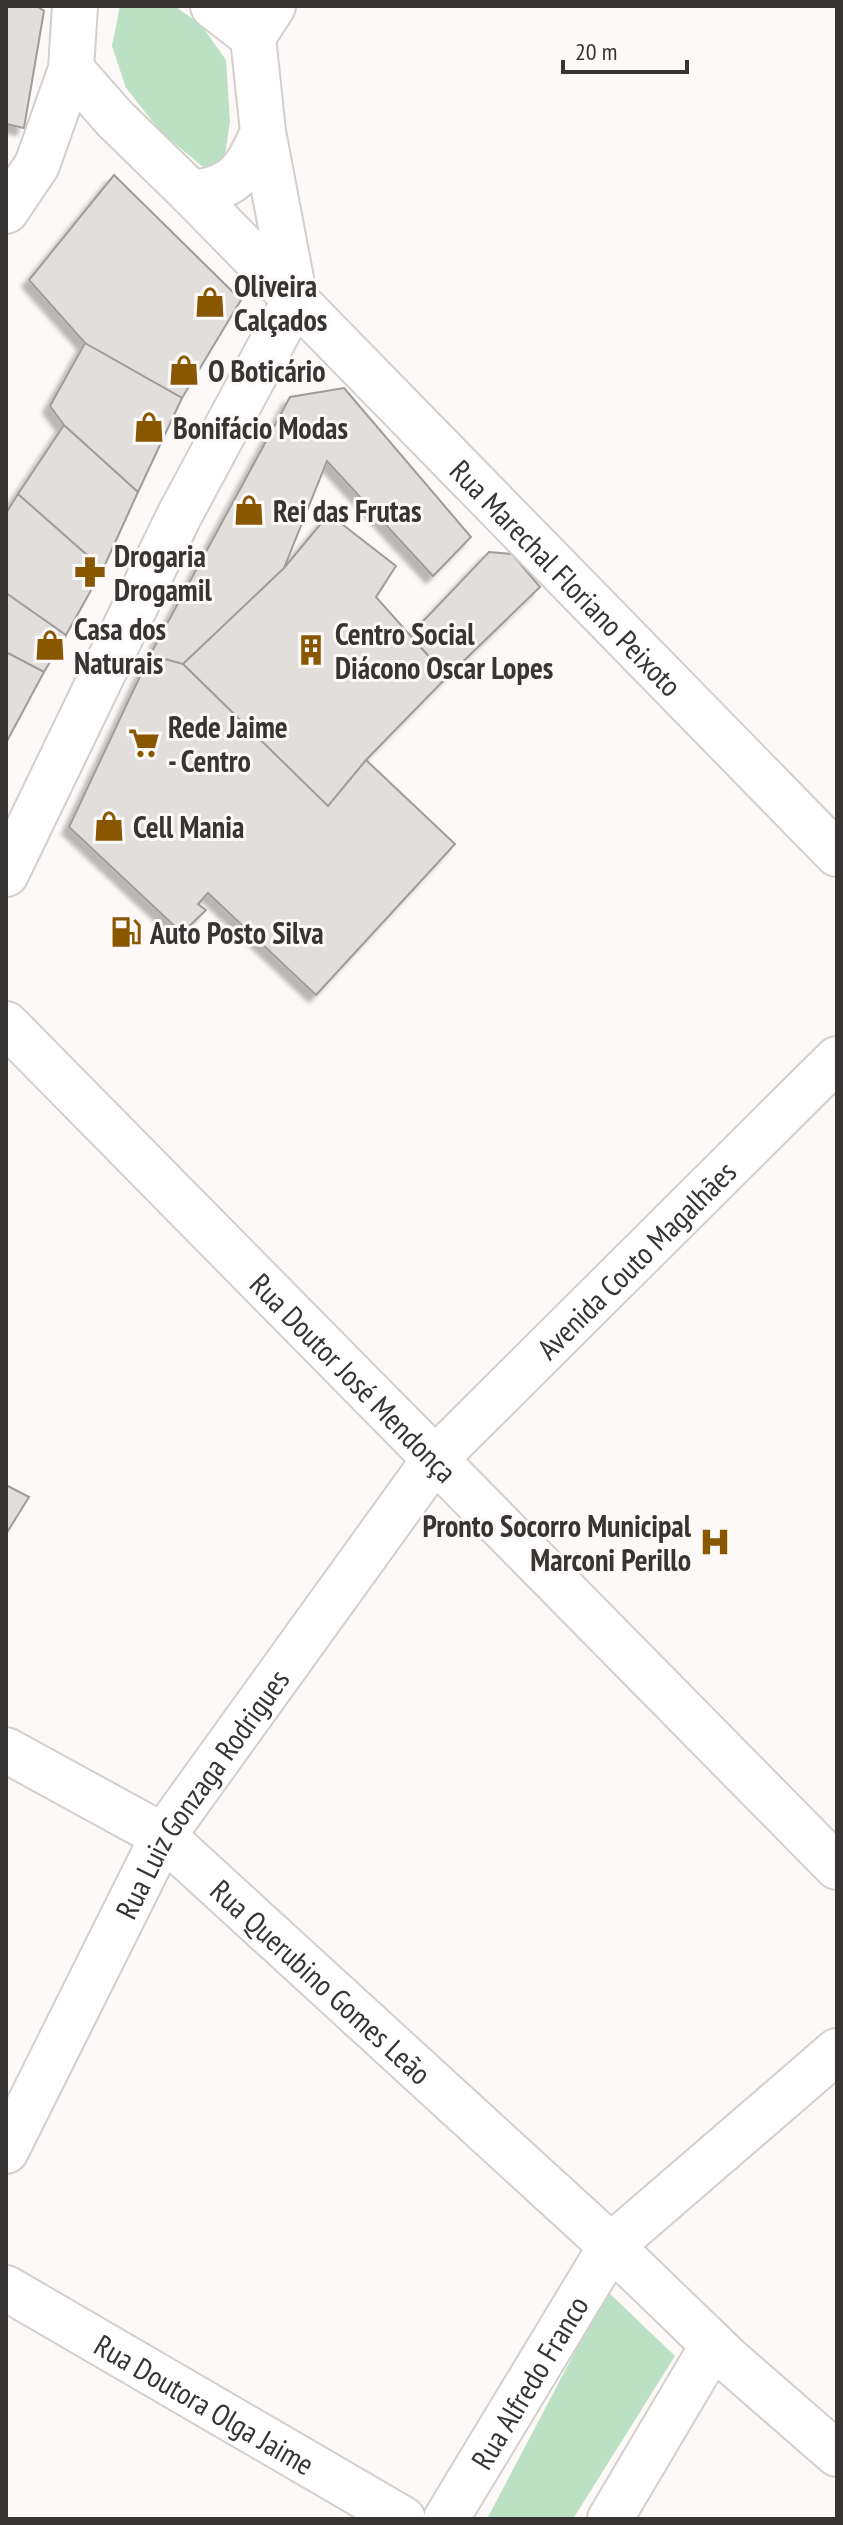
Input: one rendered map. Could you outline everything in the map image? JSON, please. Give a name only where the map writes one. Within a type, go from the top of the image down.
[{"type":"street","points":[[6,211],[37,165],[71,69],[75,6]]},
{"type":"street","points":[[6,874],[179,516],[295,300],[263,132],[263,21],[213,6]]},
{"type":"street","name":"Rua Marechal Floriano Peixoto","points":[[71,69],[115,119],[837,854]]},
{"type":"street","points":[[191,193],[209,191],[238,177],[253,157],[263,132]]},
{"type":"street","name":"Rua Doutor José Mendonça","points":[[6,1024],[837,1867]]},
{"type":"street","name":"Avenida Couto Magalhães","points":[[434,1460],[837,1059]]},
{"type":"street","name":"Rua Luiz Gonzaga Rodrigues","points":[[6,2151],[163,1836],[434,1460]]},
{"type":"street","name":"Rua Querubino Gomes Leão","points":[[6,1750],[163,1836],[611,2246],[713,2345],[837,2454]]},
{"type":"street","name":"Rua Alfredo Franco","points":[[446,2519],[611,2246],[837,2051]]},
{"type":"street","name":"Rua Doutora Olga Jaime","points":[[6,2288],[403,2519]]},
{"type":"street","points":[[610,2519],[713,2345]]},
{"type":"green space","points":[[120,6],[175,6],[202,26],[226,60],[230,121],[224,163],[203,167],[161,132],[126,88],[112,46]]},
{"type":"green space","points":[[607,2291],[675,2356],[573,2519],[487,2519]]},
{"type":"building","points":[[6,6],[37,6],[44,11],[24,128],[6,124]]},
{"type":"building","points":[[114,175],[241,300],[182,398],[85,343],[29,280]]},
{"type":"building","points":[[85,343],[182,398],[138,492],[64,425],[50,406]]},
{"type":"building","points":[[344,388],[471,537],[433,576],[327,461],[284,568],[183,664],[150,655],[290,397]]},
{"type":"building","points":[[64,425],[138,492],[103,569],[18,494]]},
{"type":"building","points":[[18,494],[103,569],[66,635],[6,593],[6,513]]},
{"type":"building","name":"Centro Social Diácono Oscar Lopes","points":[[329,514],[396,566],[376,597],[447,677],[366,760],[328,806],[183,664],[284,568]]},
{"type":"building","points":[[489,552],[512,554],[540,587],[447,677],[410,635]]},
{"type":"building","points":[[6,593],[66,635],[44,672],[6,652]]},
{"type":"building","points":[[6,652],[44,672],[7,741],[6,740]]},
{"type":"building","points":[[150,655],[183,664],[328,806],[366,760],[455,844],[316,995],[208,893],[198,904],[206,910],[182,933],[69,827]]},
{"type":"building","points":[[6,1485],[29,1497],[6,1534]]},
{"type":"place","name":"Oliveira Calçados","points":[[210,302]]},
{"type":"place","name":"O Boticário","points":[[184,370]]},
{"type":"place","name":"Bonifácio Modas","points":[[149,427]]},
{"type":"place","name":"Rei das Frutas","points":[[249,510]]},
{"type":"place","name":"Drogaria Drogamil","points":[[90,572]]},
{"type":"place","name":"Casa dos Naturais","points":[[50,645]]},
{"type":"place","name":"Centro Social Diácono Oscar Lopes","points":[[311,650]]},
{"type":"place","name":"Rede Jaime - Centro","points":[[144,743]]},
{"type":"place","name":"Cell Mania","points":[[109,826]]},
{"type":"place","name":"Auto Posto Silva","points":[[126,932]]},
{"type":"place","name":"Pronto Socorro Municipal Marconi Perillo","points":[[715,1542]]}]
